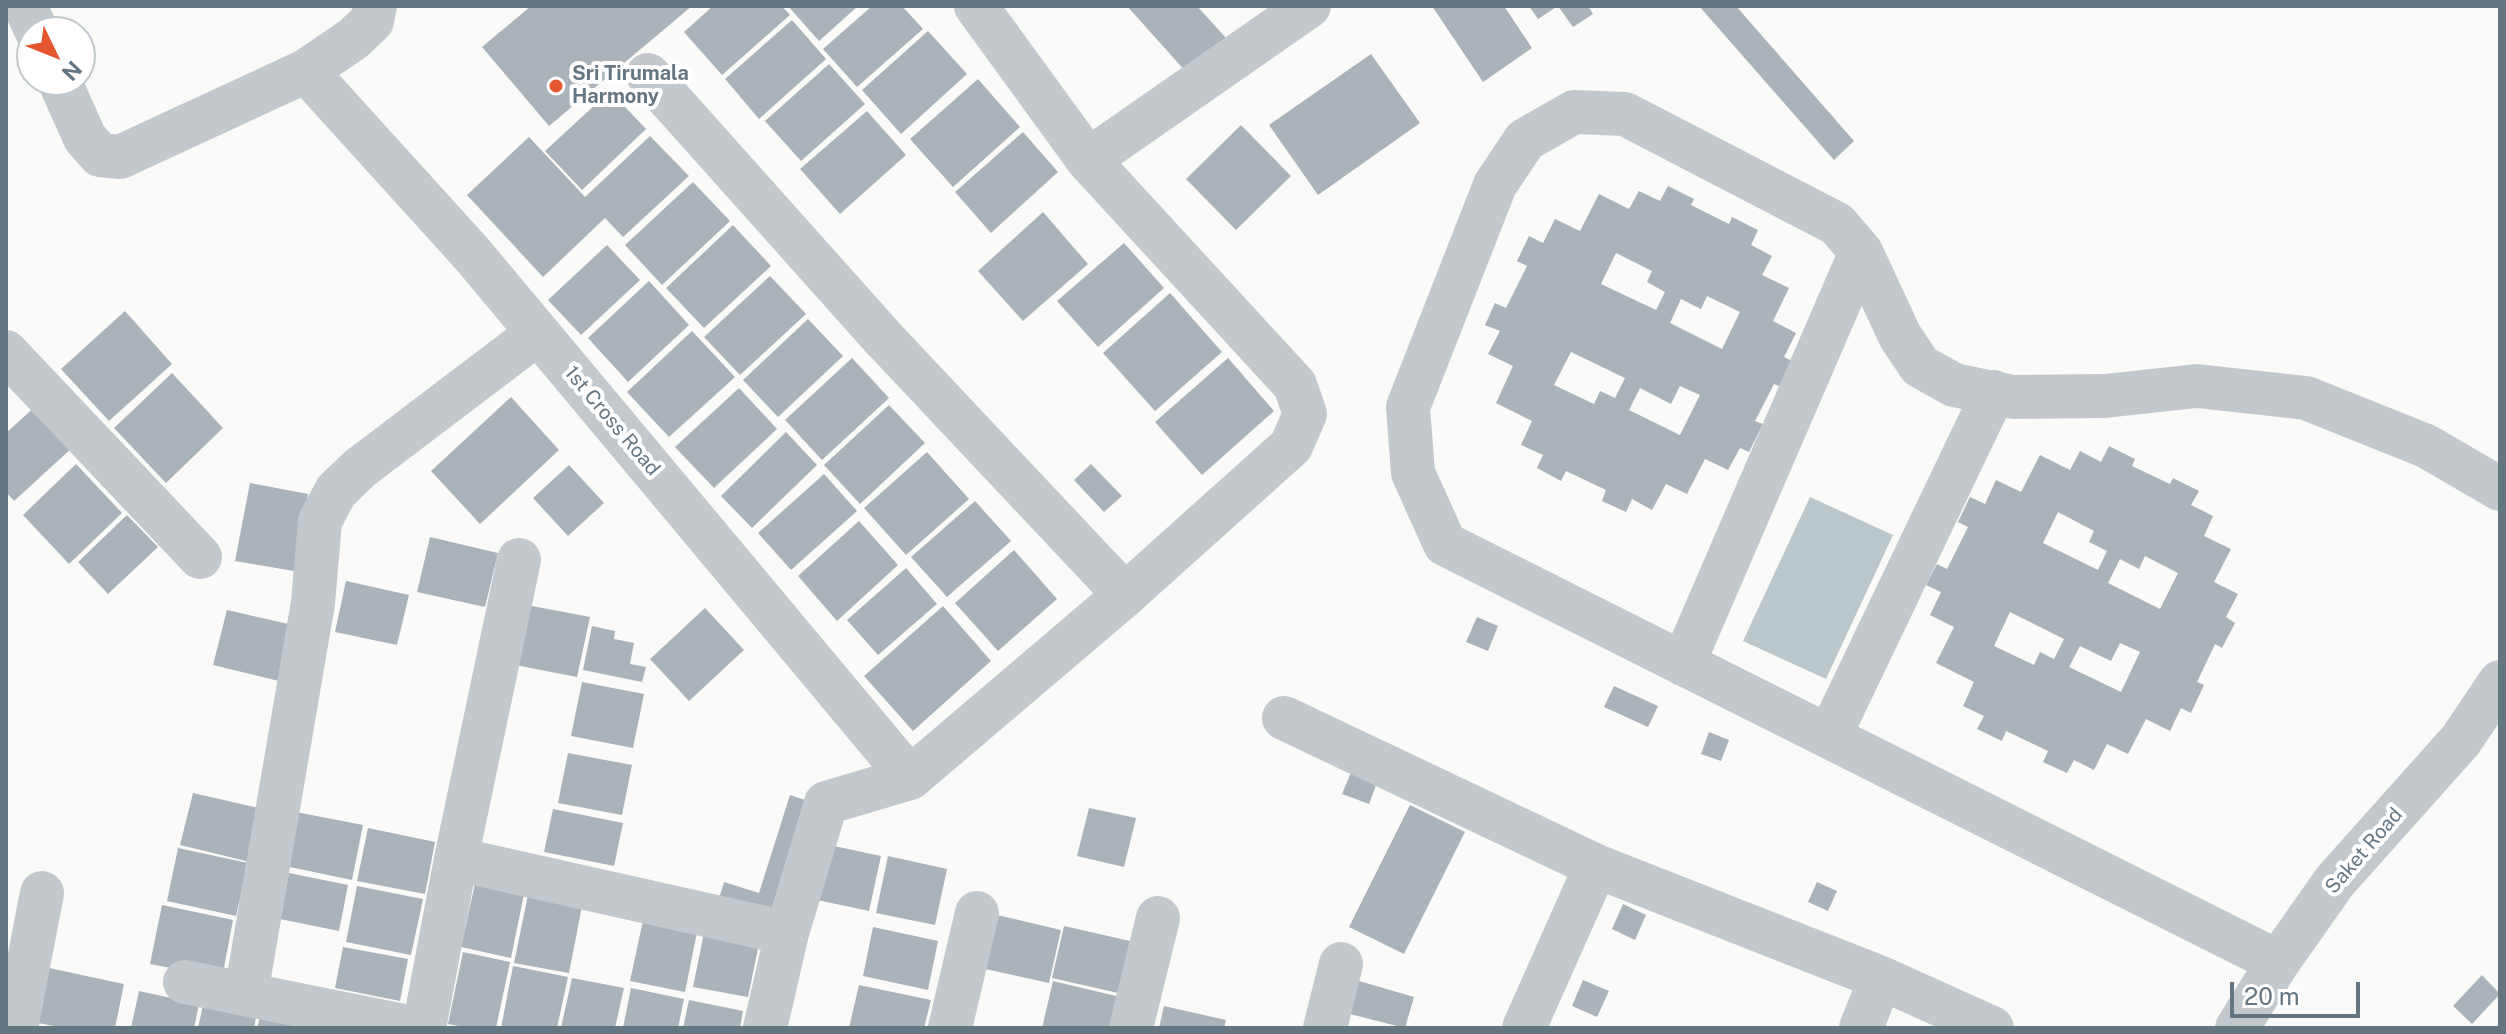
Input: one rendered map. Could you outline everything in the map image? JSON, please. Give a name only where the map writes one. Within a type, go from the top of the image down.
[{"type":"street","points":[[66,96],[85,138],[100,155],[120,157],[306,71],[353,39],[372,21],[375,6]]},
{"type":"street","points":[[765,1028],[787,933],[826,803],[910,778],[1125,595],[1291,446],[1305,414],[1295,385],[1088,160],[976,6]]},
{"type":"street","points":[[1088,160],[1309,6]]},
{"type":"street","name":"1st Cross Road","points":[[306,71],[472,254],[910,778]]},
{"type":"street","points":[[648,75],[883,338],[1125,595]]},
{"type":"street","points":[[2278,962],[1445,544],[1413,473],[1408,407],[1495,185],[1525,140],[1574,112],[1625,114],[1837,224],[1861,252],[1900,336],[1920,366],[1954,385],[2013,397],[2105,396],[2197,386],[2306,398],[2426,446],[2500,489]]},
{"type":"street","points":[[1683,664],[1861,252]]},
{"type":"street","points":[[246,994],[313,603],[320,521],[336,491],[360,468],[538,333]]},
{"type":"street","points":[[6,352],[200,557]]},
{"type":"street","points":[[1829,737],[1994,392]]},
{"type":"street","points":[[424,1028],[519,560]]},
{"type":"street","name":"Saket Road","points":[[2237,1028],[2278,962],[2335,881],[2461,740],[2500,682]]},
{"type":"street","points":[[1284,718],[1596,866],[1881,978],[1992,1028]]},
{"type":"street","points":[[456,859],[787,933]]},
{"type":"street","points":[[1524,1028],[1596,866]]},
{"type":"street","points":[[16,1028],[42,893]]},
{"type":"street","points":[[950,1028],[977,913]]},
{"type":"street","points":[[1131,1028],[1158,918]]},
{"type":"street","points":[[1325,1028],[1341,964]]},
{"type":"street","points":[[1861,1028],[1881,978]]},
{"type":"street","points":[[185,982],[414,1028]]},
{"type":"shaded area","points":[[1810,497],[1893,535],[1826,679],[1743,641]]},
{"type":"building","name":"Sri Tirumala Harmony","points":[[531,6],[692,6],[549,126],[482,47]]},
{"type":"building","points":[[713,6],[782,6],[790,15],[722,75],[684,32]]},
{"type":"building","points":[[788,6],[858,6],[819,41]]},
{"type":"building","points":[[872,6],[902,6],[923,29],[857,87],[823,49]]},
{"type":"building","points":[[1127,6],[1197,6],[1226,38],[1187,73]]},
{"type":"building","points":[[1432,6],[1504,6],[1532,48],[1483,82]]},
{"type":"building","points":[[1529,6],[1558,6],[1538,19]]},
{"type":"building","points":[[1558,6],[1588,6],[1593,14],[1573,27]]},
{"type":"building","points":[[1699,6],[1736,6],[1854,141],[1834,160]]},
{"type":"building","points":[[792,20],[826,59],[759,119],[725,79]]},
{"type":"building","points":[[928,31],[967,74],[901,134],[862,90]]},
{"type":"building","points":[[1371,54],[1420,123],[1318,195],[1269,125]]},
{"type":"building","points":[[829,64],[865,104],[801,161],[765,121]]},
{"type":"building","points":[[978,79],[1020,127],[953,187],[910,139]]},
{"type":"building","points":[[610,91],[646,129],[582,190],[545,151]]},
{"type":"building","points":[[867,111],[906,155],[840,214],[800,169]]},
{"type":"building","points":[[1241,125],[1291,176],[1236,230],[1186,179]]},
{"type":"building","points":[[1023,132],[1058,172],[991,233],[955,192]]},
{"type":"building","points":[[650,136],[689,176],[623,237],[605,218],[543,277],[467,195],[529,137],[585,197]]},
{"type":"building","points":[[693,182],[730,221],[662,285],[625,245]]},
{"type":"building","points":[[1668,186],[1694,199],[1691,205],[1729,224],[1732,217],[1758,230],[1751,245],[1772,256],[1762,275],[1789,288],[1773,321],[1796,333],[1784,357],[1794,362],[1781,387],[1774,384],[1755,421],[1763,424],[1749,452],[1740,448],[1728,470],[1705,459],[1687,494],[1666,484],[1652,510],[1632,499],[1626,512],[1602,501],[1606,490],[1566,471],[1561,481],[1537,468],[1543,455],[1521,445],[1532,421],[1496,403],[1513,366],[1488,354],[1500,331],[1485,325],[1495,303],[1506,308],[1527,266],[1517,261],[1529,236],[1543,243],[1555,219],[1580,231],[1599,194],[1629,209],[1639,191],[1660,201]],"holes":[[[1616,253],[1652,271],[1647,282],[1665,292],[1656,310],[1601,284]],[[1707,296],[1740,312],[1722,349],[1670,323],[1681,299],[1701,309]],[[1571,352],[1625,378],[1615,398],[1600,391],[1594,404],[1554,385]],[[1680,386],[1700,395],[1680,435],[1629,410],[1640,388],[1671,404]]]},
{"type":"building","points":[[1043,212],[1088,264],[1023,321],[978,271]]},
{"type":"building","points":[[733,225],[771,266],[704,328],[666,288]]},
{"type":"building","points":[[1124,243],[1164,288],[1098,347],[1057,301]]},
{"type":"building","points":[[607,245],[640,280],[581,335],[548,300]]},
{"type":"building","points":[[770,276],[806,314],[740,375],[704,337]]},
{"type":"building","points":[[649,281],[689,325],[628,382],[588,338]]},
{"type":"building","points":[[1170,293],[1222,352],[1155,411],[1103,353]]},
{"type":"building","points":[[125,311],[172,364],[109,421],[61,369]]},
{"type":"building","points":[[808,319],[843,356],[778,417],[743,380]]},
{"type":"building","points":[[692,331],[735,377],[669,437],[627,392]]},
{"type":"building","points":[[852,358],[889,398],[822,460],[785,420]]},
{"type":"building","points":[[1228,358],[1274,411],[1202,475],[1155,422]]},
{"type":"building","points":[[172,373],[223,428],[166,483],[114,428]]},
{"type":"building","points":[[739,388],[777,429],[714,488],[675,447]]},
{"type":"building","points":[[511,397],[559,450],[480,524],[431,471]]},
{"type":"building","points":[[37,405],[74,446],[14,501],[6,492],[6,433]]},
{"type":"building","points":[[889,405],[925,443],[860,504],[824,465]]},
{"type":"building","points":[[786,432],[817,465],[752,528],[721,496]]},
{"type":"building","points":[[2109,446],[2135,459],[2132,466],[2170,484],[2173,478],[2199,491],[2191,505],[2213,516],[2204,536],[2231,549],[2214,582],[2238,594],[2226,617],[2235,623],[2222,648],[2215,644],[2197,682],[2204,685],[2191,713],[2181,708],[2170,731],[2146,719],[2128,754],[2107,744],[2094,770],[2074,760],[2067,773],[2043,762],[2048,751],[2006,731],[2002,741],[1977,729],[1984,716],[1963,706],[1974,682],[1936,663],[1954,627],[1930,615],[1941,592],[1926,585],[1937,564],[1947,569],[1968,527],[1958,522],[1970,497],[1985,504],[1996,480],[2021,492],[2040,455],[2070,470],[2080,451],[2101,462]],"holes":[[[2058,512],[2094,531],[2089,542],[2107,551],[2098,570],[2043,543]],[[2145,556],[2178,573],[2160,609],[2108,583],[2120,559],[2139,569]],[[2010,612],[2064,639],[2054,659],[2040,652],[2034,665],[1994,646]],[[2120,643],[2140,652],[2121,692],[2069,667],[2080,646],[2111,661]]]},
{"type":"building","points":[[927,452],[969,499],[906,555],[864,508]]},
{"type":"building","points":[[76,464],[122,513],[69,564],[23,515]]},
{"type":"building","points":[[1091,464],[1122,496],[1104,512],[1074,480]]},
{"type":"building","points":[[569,465],[604,503],[568,536],[533,498]]},
{"type":"building","points":[[824,474],[857,511],[791,570],[758,533]]},
{"type":"building","points":[[250,483],[308,494],[294,571],[235,561]]},
{"type":"building","points":[[975,501],[1011,541],[947,597],[911,557]]},
{"type":"building","points":[[127,515],[158,547],[108,594],[78,562]]},
{"type":"building","points":[[859,521],[898,565],[837,621],[798,576]]},
{"type":"building","points":[[430,537],[498,553],[485,607],[417,592]]},
{"type":"building","points":[[1014,550],[1057,599],[998,651],[955,603]]},
{"type":"building","points":[[906,568],[937,604],[878,655],[847,620]]},
{"type":"building","points":[[346,581],[409,595],[397,645],[335,632]]},
{"type":"building","points":[[527,605],[590,617],[577,677],[515,665]]},
{"type":"building","points":[[943,606],[991,661],[913,731],[864,676]]},
{"type":"building","points":[[705,608],[744,650],[689,701],[650,659]]},
{"type":"building","points":[[227,610],[297,626],[283,682],[213,665]]},
{"type":"building","points":[[1477,617],[1498,626],[1488,651],[1466,642]]},
{"type":"building","points":[[592,626],[615,631],[614,639],[634,643],[630,664],[646,667],[642,682],[583,670]]},
{"type":"building","points":[[582,682],[644,694],[633,748],[571,736]]},
{"type":"building","points":[[1614,686],[1658,706],[1648,727],[1604,707]]},
{"type":"building","points":[[1709,732],[1729,740],[1721,761],[1701,754]]},
{"type":"building","points":[[568,753],[632,765],[622,815],[558,803]]},
{"type":"building","points":[[1352,770],[1378,780],[1369,804],[1342,794]]},
{"type":"building","points":[[193,793],[263,809],[250,862],[180,845]]},
{"type":"building","points":[[790,795],[823,806],[785,927],[715,912],[724,882],[759,893]]},
{"type":"building","points":[[1410,805],[1465,832],[1404,954],[1349,927]]},
{"type":"building","points":[[1089,808],[1136,818],[1124,867],[1077,856]]},
{"type":"building","points":[[553,809],[623,823],[614,866],[544,852]]},
{"type":"building","points":[[296,812],[363,825],[352,880],[285,866]]},
{"type":"building","points":[[368,828],[435,842],[425,894],[357,881]]},
{"type":"building","points":[[815,842],[881,856],[869,911],[803,897]]},
{"type":"building","points":[[178,848],[248,863],[236,916],[167,901]]},
{"type":"building","points":[[888,856],[947,869],[935,925],[876,913]]},
{"type":"building","points":[[289,873],[348,885],[339,931],[280,919]]},
{"type":"building","points":[[476,879],[525,889],[511,958],[461,947]]},
{"type":"building","points":[[1817,882],[1837,891],[1828,911],[1808,902]]},
{"type":"building","points":[[357,886],[423,899],[411,955],[346,942]]},
{"type":"building","points":[[529,890],[583,901],[569,973],[514,963]]},
{"type":"building","points":[[1623,904],[1646,915],[1635,940],[1612,929]]},
{"type":"building","points":[[162,905],[233,920],[222,978],[150,964]]},
{"type":"building","points":[[993,914],[1061,930],[1049,983],[981,968]]},
{"type":"building","points":[[644,916],[698,927],[685,992],[630,981]]},
{"type":"building","points":[[706,923],[761,934],[748,997],[693,987]]},
{"type":"building","points":[[1064,926],[1130,941],[1118,993],[1052,978]]},
{"type":"building","points":[[873,927],[938,941],[928,990],[863,976]]},
{"type":"building","points":[[343,947],[408,959],[400,1001],[335,988]]},
{"type":"building","points":[[463,952],[510,962],[496,1028],[448,1024]]},
{"type":"building","points":[[513,966],[568,977],[557,1028],[501,1028]]},
{"type":"building","points":[[49,968],[124,984],[115,1028],[64,1028],[38,1023]]},
{"type":"building","points":[[2482,975],[2500,994],[2472,1024],[2453,1006]]},
{"type":"building","points":[[572,978],[624,988],[615,1028],[561,1028]]},
{"type":"building","points":[[1583,980],[1609,991],[1597,1017],[1572,1006]]},
{"type":"building","points":[[1053,981],[1120,997],[1112,1028],[1042,1028]]},
{"type":"building","points":[[1359,981],[1414,997],[1405,1028],[1350,1014]]},
{"type":"building","points":[[859,985],[931,1000],[924,1028],[849,1028]]},
{"type":"building","points":[[631,988],[684,999],[678,1028],[623,1028]]},
{"type":"building","points":[[139,991],[199,1004],[194,1028],[131,1028]]},
{"type":"building","points":[[689,1000],[743,1011],[740,1028],[683,1028]]},
{"type":"building","points":[[203,1005],[256,1017],[254,1028],[198,1028]]},
{"type":"building","points":[[1164,1006],[1226,1020],[1224,1028],[1159,1028]]},
{"type":"building","points":[[260,1017],[304,1028],[257,1028]]},
{"type":"place","name":"Sri Tirumala Harmony","points":[[556,86]]}]
